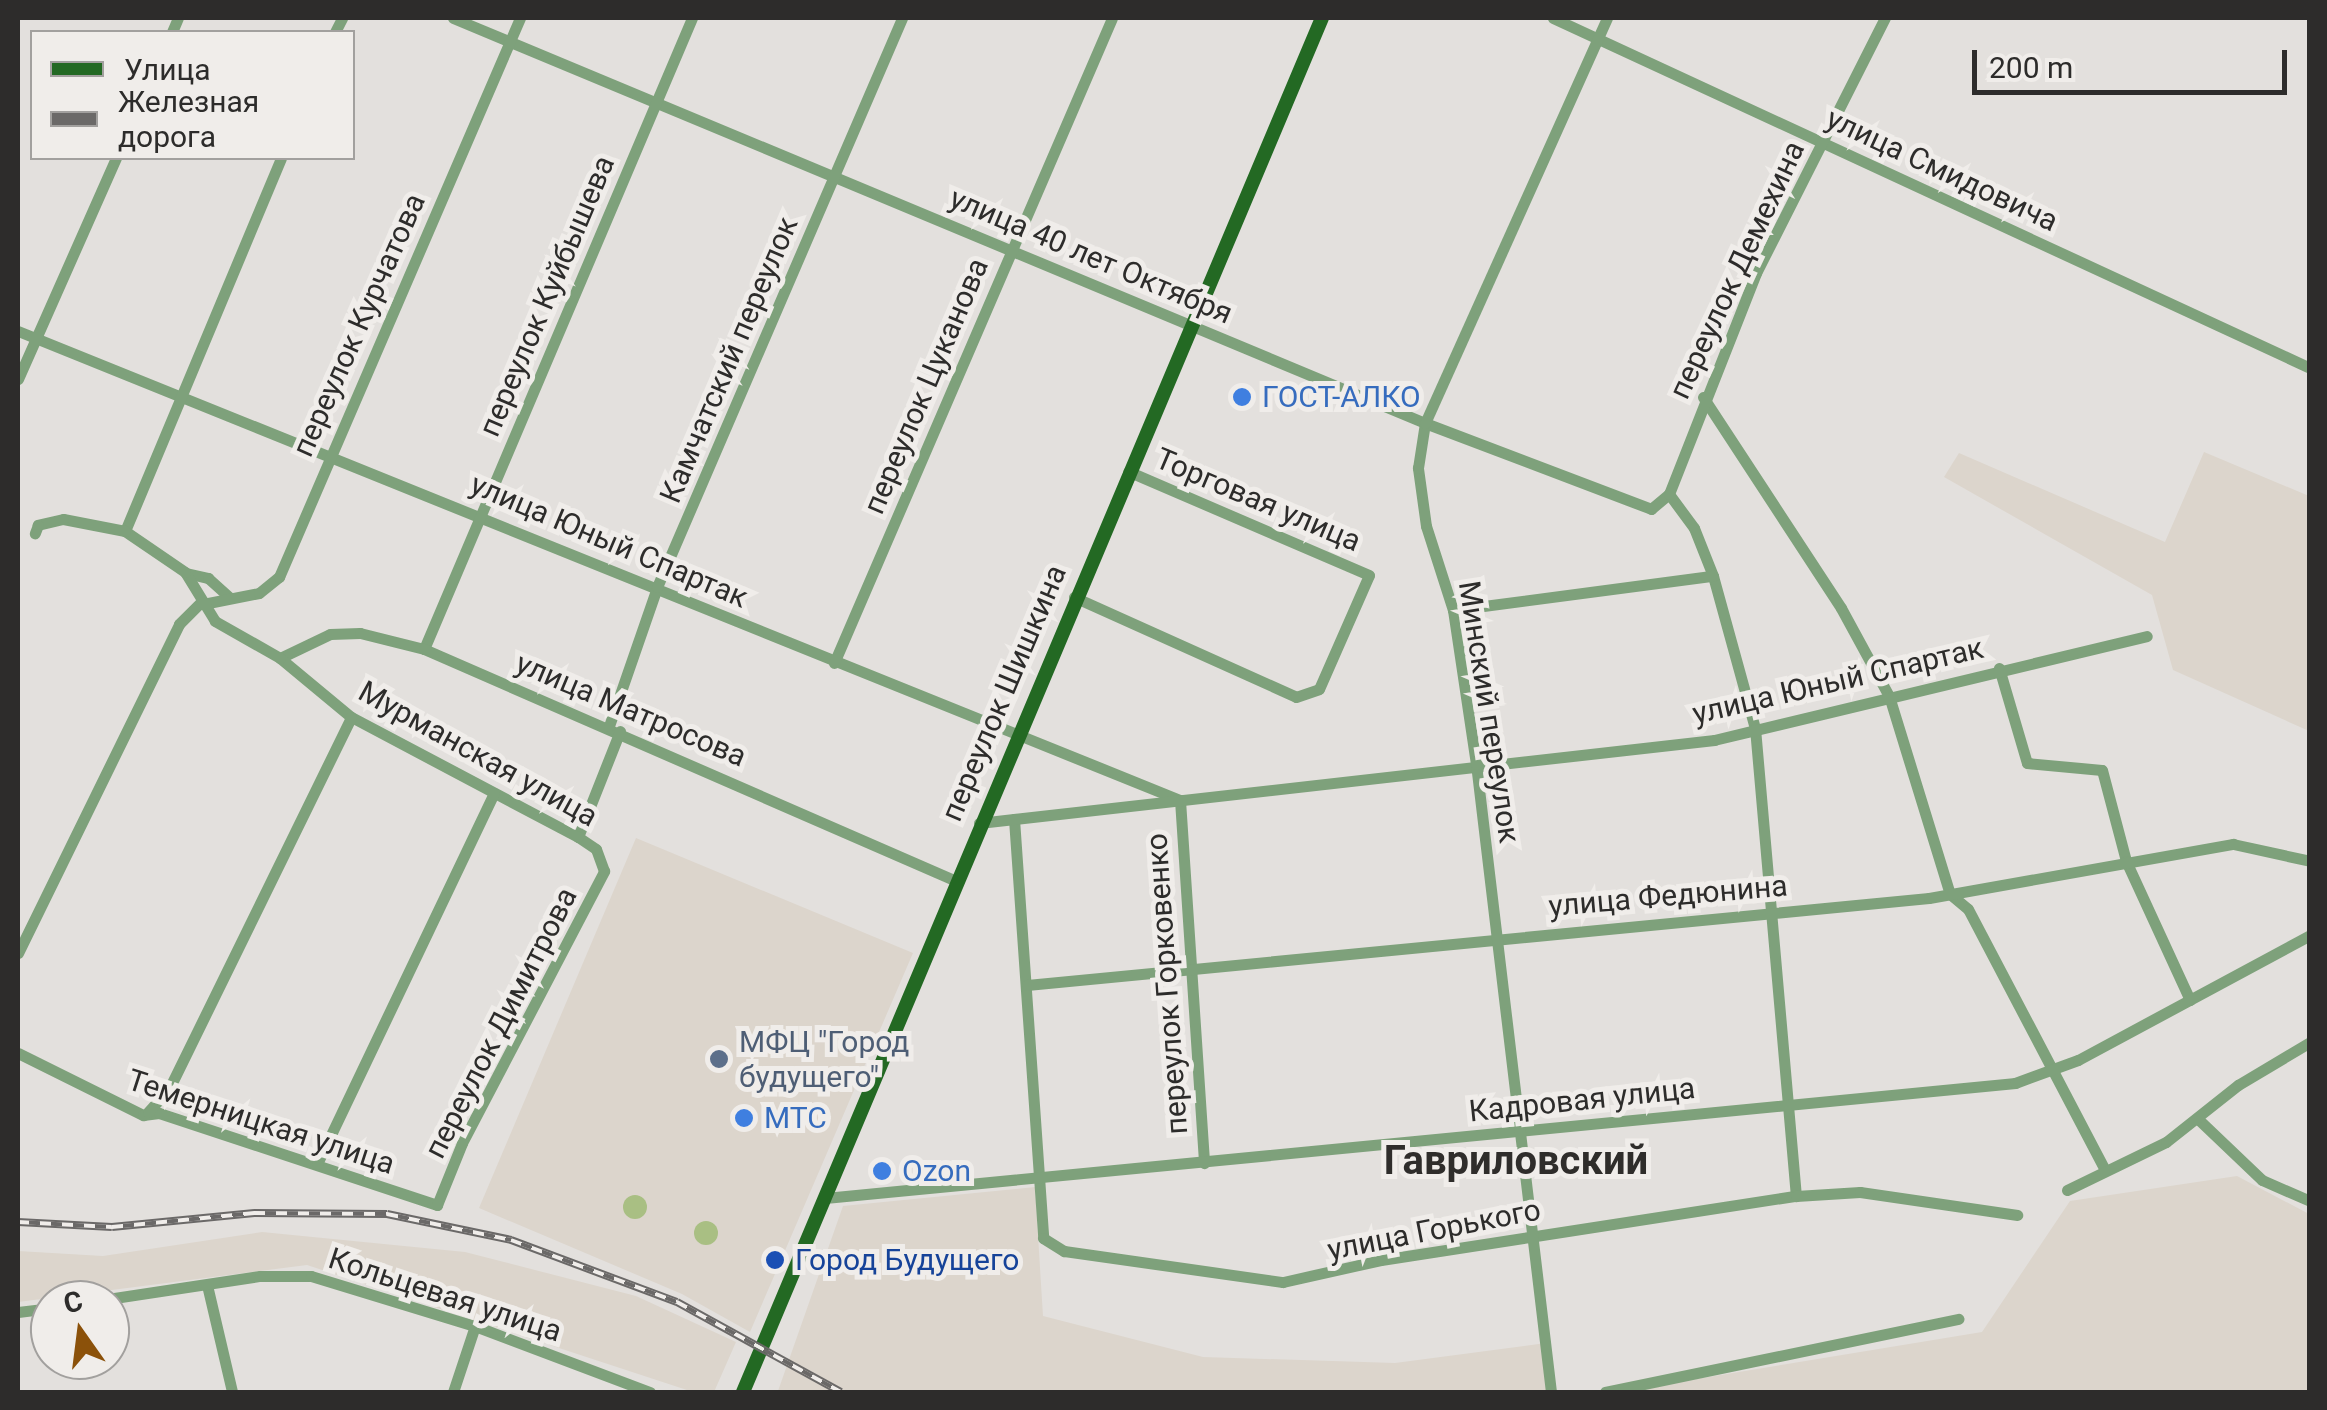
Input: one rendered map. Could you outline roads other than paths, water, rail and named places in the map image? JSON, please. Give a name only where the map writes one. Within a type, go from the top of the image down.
[{"type":"main road","name":"переулок Шишкина","points":[[743,1392],[1189,324],[1322,18]]},
{"type":"street","name":"улица 40 лет Октября","points":[[452,18],[1425,423],[1651,509],[1669,494]]},
{"type":"street","name":"переулок Курчатова","points":[[202,603],[258,593],[278,577],[520,18]]},
{"type":"street","name":"переулок Куйбышева","points":[[424,648],[692,18]]},
{"type":"street","name":"Камчатский переулок","points":[[615,728],[658,587],[902,18]]},
{"type":"street","name":"переулок Цуканова","points":[[834,663],[1112,18]]},
{"type":"street","name":"улица Смидовича","points":[[1553,18],[2310,368]]},
{"type":"street","name":"Минский переулок","points":[[1551,1392],[1476,764],[1452,610],[1423,506],[1418,468],[1425,423],[1606,18]]},
{"type":"street","name":"переулок Демехина","points":[[1669,494],[1756,273],[1885,18]]},
{"type":"street","points":[[18,379],[115,160]]},
{"type":"street","points":[[125,532],[281,160]]},
{"type":"street","name":"улица Юный Спартак","points":[[18,331],[482,515],[1016,736],[1108,766],[1180,800]]},
{"type":"street","points":[[1704,397],[1841,608],[1889,696],[1950,894],[1968,909],[2105,1170]]},
{"type":"street","name":"Торговая улица","points":[[1074,597],[1296,697],[1319,690],[1369,575],[1128,471]]},
{"type":"street","points":[[1669,494],[1694,528],[1713,576],[1755,728],[1796,1196]]},
{"type":"street","name":"Мурманская улица","points":[[35,533],[38,525],[63,519],[125,532],[186,573],[215,620],[280,658],[351,717],[578,838],[603,861]]},
{"type":"street","points":[[186,573],[208,578],[229,597]]},
{"type":"street","points":[[1452,610],[1713,576]]},
{"type":"street","points":[[18,953],[179,624],[202,603]]},
{"type":"street","name":"улица Матросова","points":[[280,658],[330,634],[360,633],[424,648],[615,728],[956,880]]},
{"type":"street","name":"улица Юный Спартак","points":[[979,823],[1714,740],[1999,668],[2148,636]]},
{"type":"street","points":[[1999,668],[2027,763],[2102,770],[2126,861],[2190,1000]]},
{"type":"street","points":[[143,1115],[169,1088],[351,717]]},
{"type":"street","points":[[578,838],[615,728]]},
{"type":"street","points":[[318,1164],[494,793]]},
{"type":"street","name":"переулок Горковенко","points":[[1180,800],[1204,1163]]},
{"type":"street","name":"переулок Шишкина","points":[[1014,819],[1043,1238]]},
{"type":"street","name":"улица Федюнина","points":[[1027,985],[1496,935],[1950,894],[2233,844],[2310,861]]},
{"type":"street","name":"переулок Димитрова","points":[[437,1205],[549,972],[598,886],[603,861]]},
{"type":"street","name":"Кадровая улица","points":[[825,1198],[1038,1182],[2001,1084],[2051,1072],[2310,935]]},
{"type":"street","points":[[2067,1190],[2198,1119],[2310,1042]]},
{"type":"street","name":"Темерницкая улица","points":[[18,1054],[143,1115],[159,1113],[437,1205]]},
{"type":"street","points":[[2198,1119],[2246,1168],[2310,1201]]},
{"type":"street","name":"улица Горького","points":[[1043,1238],[1064,1251],[1283,1282],[1530,1236],[1796,1196],[1860,1192],[2016,1215]]},
{"type":"street","name":"Кольцевая улица","points":[[130,1296],[207,1284],[310,1276],[475,1326],[650,1392]]},
{"type":"street","points":[[207,1284],[232,1392]]},
{"type":"street","points":[[1605,1392],[1959,1318]]},
{"type":"street","points":[[453,1392],[475,1326]]},
{"type":"railway","points":[[18,1222],[112,1227],[254,1213],[387,1214],[511,1240],[677,1302],[841,1392]]},
{"type":"place","name":"ГОСТ-АЛКО","points":[[1242,397]]},
{"type":"place","name":"МФЦ \"Город будущего\"","points":[[719,1059]]},
{"type":"place","name":"МТС","points":[[744,1118]]},
{"type":"place","name":"Ozon","points":[[882,1171]]},
{"type":"place","name":"Город Будущего","points":[[775,1260]]},
{"type":"district","name":"Гавриловский","points":[[1516,1161]]}]
